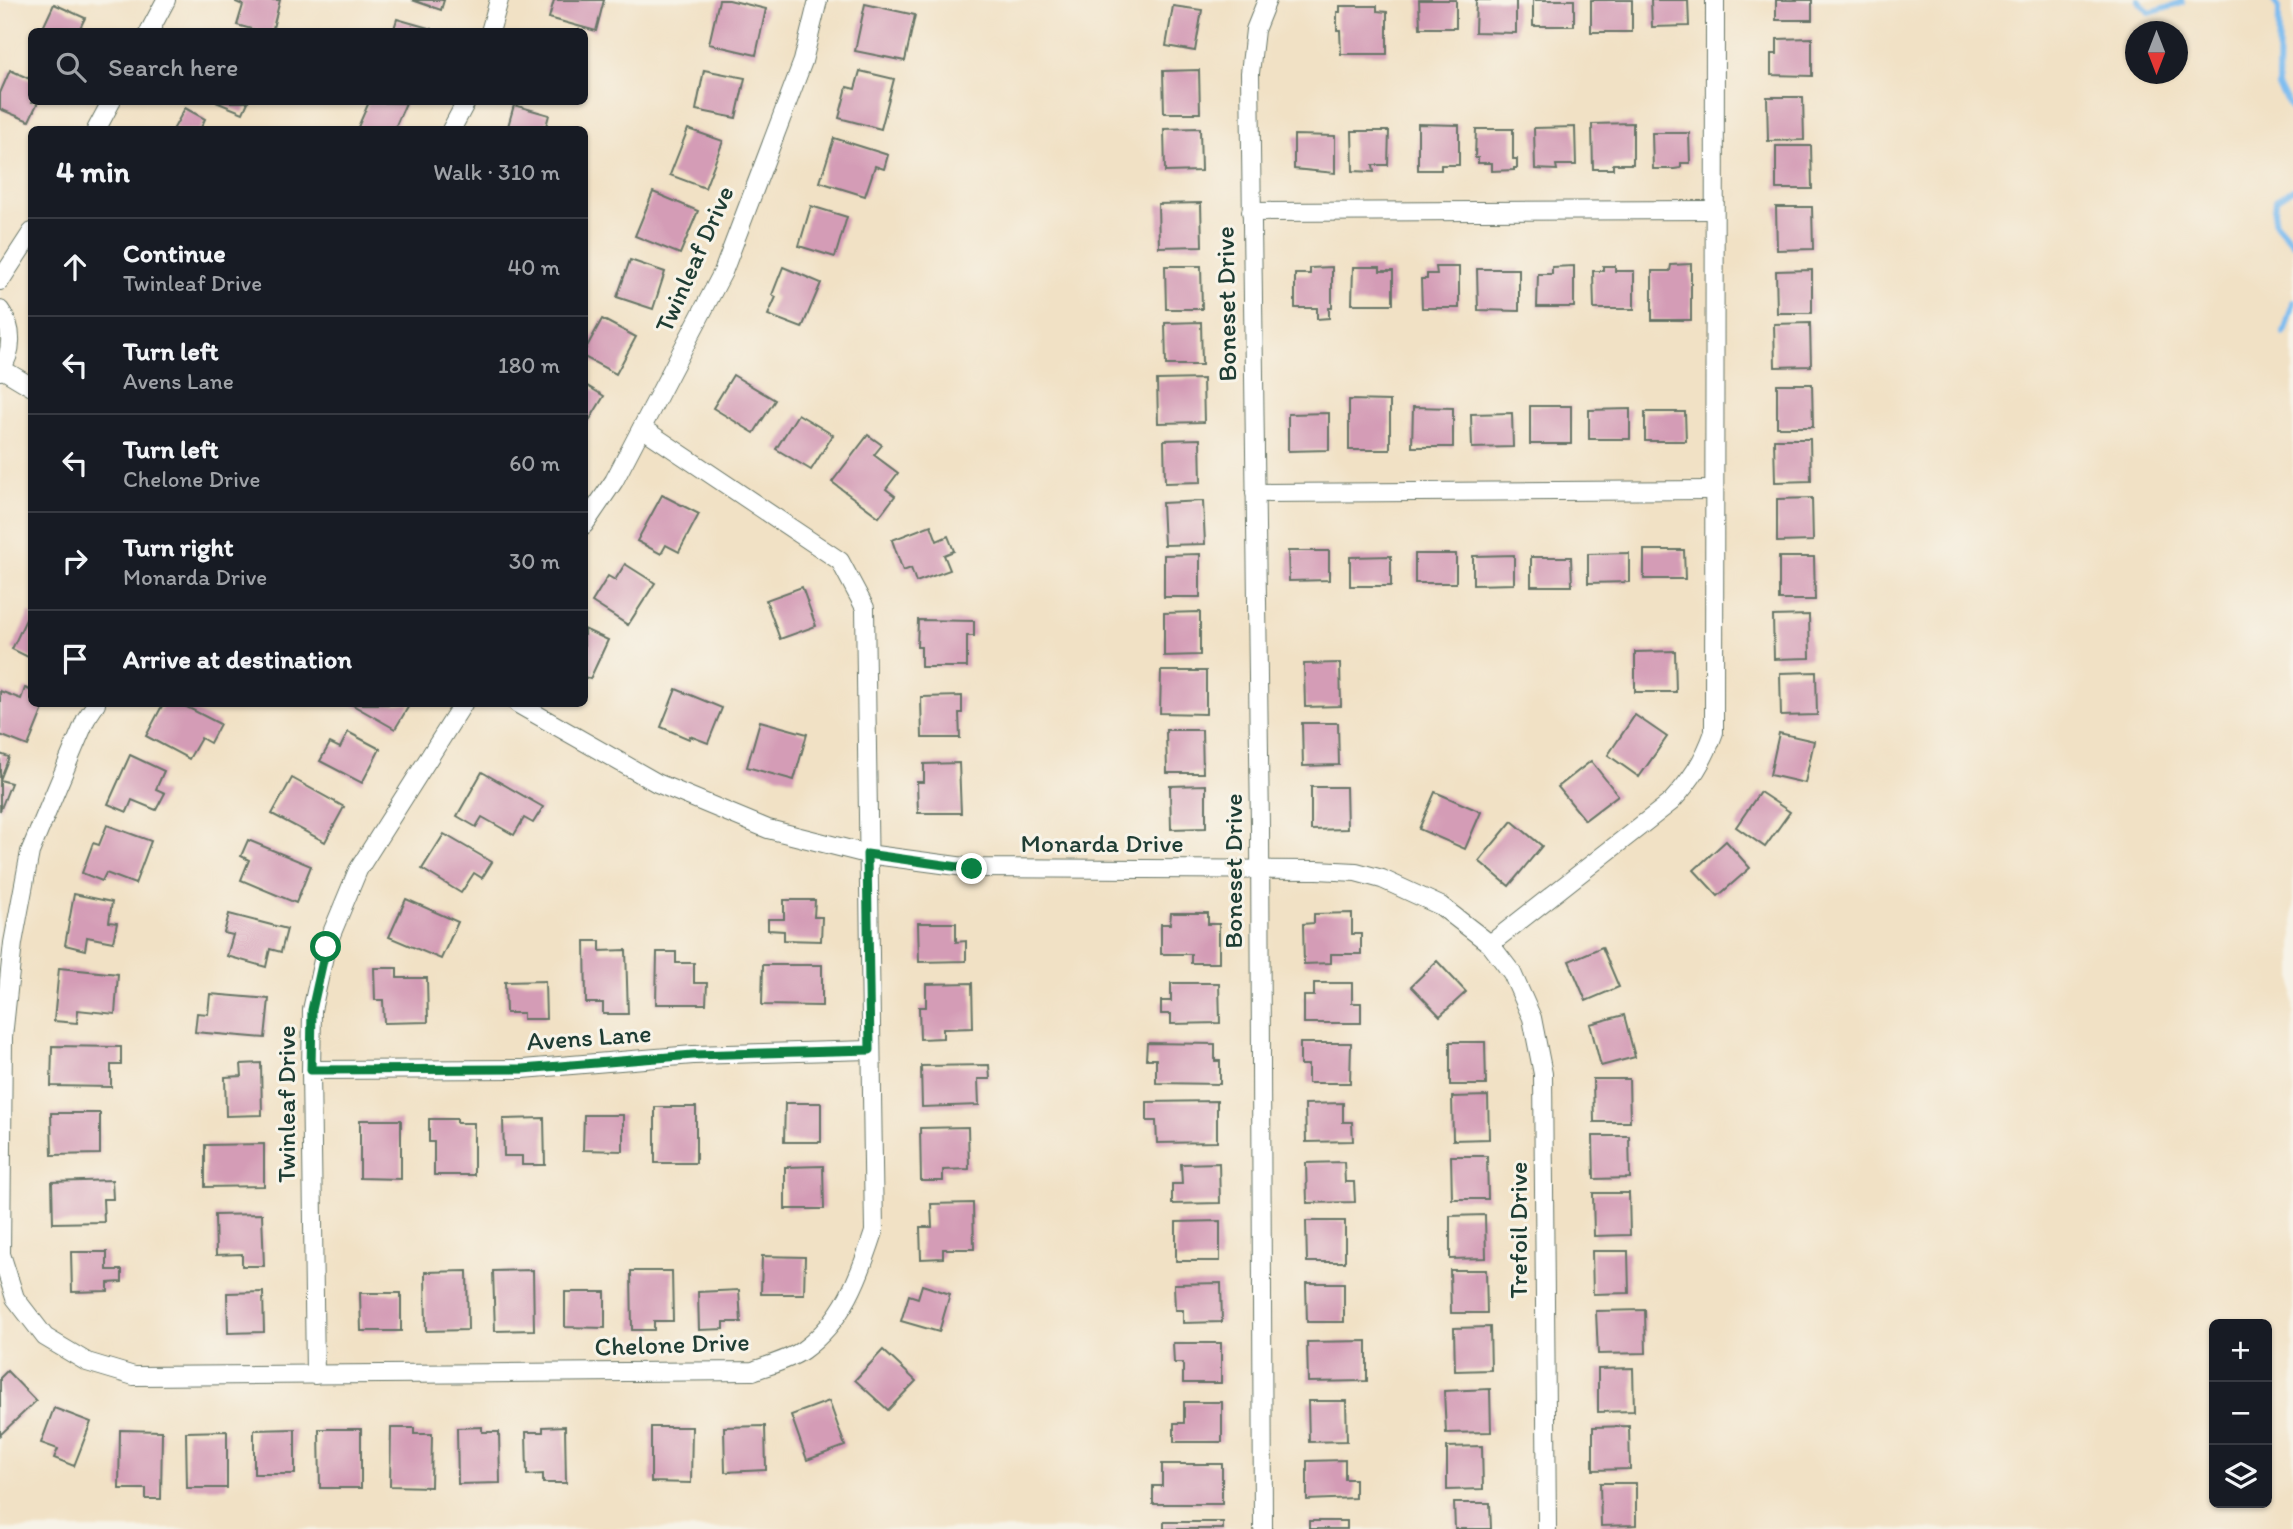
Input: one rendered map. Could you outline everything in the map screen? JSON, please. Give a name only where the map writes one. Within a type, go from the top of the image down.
[{"type":"street","points":[[151,28],[166,0]]},
{"type":"street","points":[[491,28],[499,0]]},
{"type":"street","name":"Twinleaf Drive","points":[[588,519],[614,481],[723,272],[803,61],[818,0]]},
{"type":"street","name":"Boneset Drive","points":[[1263,1529],[1260,869],[1250,73],[1255,30],[1268,0]]},
{"type":"street","points":[[1490,944],[1671,802],[1691,780],[1705,758],[1714,732],[1715,0]]},
{"type":"street","points":[[98,126],[109,105]]},
{"type":"street","points":[[454,126],[464,105]]},
{"type":"street","points":[[1251,212],[1714,210]]},
{"type":"street","points":[[0,281],[28,238]]},
{"type":"street","points":[[0,310],[11,334],[10,352],[1,370],[28,385]]},
{"type":"street","name":"Chelone Drive","points":[[94,707],[86,719],[30,852],[13,943],[3,1037],[1,1254],[15,1298],[45,1337],[88,1362],[134,1376],[753,1371],[801,1351],[833,1323],[858,1280],[874,1231],[865,608],[840,561],[642,428]]},
{"type":"street","points":[[1255,493],[1713,489]]},
{"type":"street","name":"Twinleaf Drive","points":[[315,1375],[312,1010],[326,947],[358,870],[461,707]]},
{"type":"street","name":"Monarda Drive","points":[[523,707],[657,783],[768,829],[867,854],[972,869],[1260,869],[1356,872],[1382,879],[1441,906],[1490,944]]},
{"type":"street","name":"Trefoil Drive","points":[[1490,944],[1512,973],[1532,1018],[1543,1074],[1547,1529]]},
{"type":"street","name":"Avens Lane","points":[[311,1070],[523,1069],[693,1055],[870,1050]]},
{"type":"building","points":[[280,0],[273,28],[237,25],[243,5],[236,2]]},
{"type":"building","points":[[412,0],[444,0],[441,10]]},
{"type":"building","points":[[554,0],[604,0],[596,31],[549,18]]},
{"type":"building","points":[[719,0],[766,9],[756,55],[709,44]]},
{"type":"building","points":[[1419,0],[1456,0],[1456,28],[1420,28]]},
{"type":"building","points":[[1476,0],[1516,0],[1516,33],[1475,32]]},
{"type":"building","points":[[1533,0],[1574,0],[1574,26],[1533,26]]},
{"type":"building","points":[[1591,0],[1632,0],[1632,32],[1591,32]]},
{"type":"building","points":[[1651,0],[1688,0],[1689,26],[1652,27]]},
{"type":"building","points":[[1776,0],[1812,0],[1812,20],[1776,20]]},
{"type":"building","points":[[54,4],[85,18],[80,28],[43,28]]},
{"type":"building","points":[[865,4],[915,15],[905,61],[855,51]]},
{"type":"building","points":[[1173,6],[1202,10],[1195,51],[1166,46]]},
{"type":"building","points":[[1340,6],[1377,6],[1377,11],[1387,12],[1387,54],[1341,54],[1340,30],[1337,30],[1337,12],[1340,12]]},
{"type":"building","points":[[397,19],[428,28],[394,28]]},
{"type":"building","points":[[1812,38],[1812,76],[1771,75],[1771,54],[1777,54],[1777,39]]},
{"type":"building","points":[[10,70],[28,78],[28,105],[37,105],[29,121],[0,109],[0,93]]},
{"type":"building","points":[[704,70],[745,78],[736,118],[696,110]]},
{"type":"building","points":[[1199,70],[1200,113],[1164,113],[1163,71]]},
{"type":"building","points":[[860,71],[894,79],[881,129],[839,118],[847,87],[855,89]]},
{"type":"building","points":[[1767,97],[1803,97],[1804,140],[1768,141]]},
{"type":"building","points":[[223,105],[247,105],[243,113]]},
{"type":"building","points":[[368,105],[405,105],[396,126],[358,126]]},
{"type":"building","points":[[514,105],[549,115],[546,126],[508,126]]},
{"type":"building","points":[[185,108],[205,119],[202,126],[175,126]]},
{"type":"building","points":[[1633,123],[1633,164],[1613,164],[1613,169],[1593,169],[1592,124]]},
{"type":"building","points":[[1418,124],[1459,125],[1459,165],[1441,165],[1441,170],[1418,170]]},
{"type":"building","points":[[1575,127],[1576,165],[1556,165],[1557,170],[1535,169],[1534,128]]},
{"type":"building","points":[[1200,128],[1201,171],[1165,172],[1164,129]]},
{"type":"building","points":[[688,129],[723,141],[705,188],[670,175]]},
{"type":"building","points":[[1476,129],[1513,129],[1513,159],[1517,159],[1517,168],[1492,171],[1492,163],[1478,163],[1478,158],[1475,158]]},
{"type":"building","points":[[1352,131],[1389,131],[1388,165],[1373,165],[1374,172],[1353,171]]},
{"type":"building","points":[[1652,133],[1689,133],[1690,163],[1681,163],[1681,168],[1653,169]]},
{"type":"building","points":[[1294,135],[1335,136],[1335,173],[1294,169]]},
{"type":"building","points":[[834,138],[888,155],[884,169],[875,166],[865,196],[820,182]]},
{"type":"building","points":[[1776,146],[1811,146],[1812,189],[1776,189]]},
{"type":"building","points":[[653,192],[698,211],[680,254],[635,236]]},
{"type":"building","points":[[1201,203],[1202,246],[1159,247],[1158,204]]},
{"type":"building","points":[[811,206],[847,217],[835,257],[799,246]]},
{"type":"building","points":[[1776,207],[1812,207],[1813,249],[1777,250]]},
{"type":"building","points":[[630,260],[665,272],[653,309],[617,297]]},
{"type":"building","points":[[1691,264],[1691,320],[1652,320],[1652,271],[1670,271],[1671,265]]},
{"type":"building","points":[[1165,266],[1201,266],[1202,309],[1166,309]]},
{"type":"building","points":[[1574,266],[1574,307],[1537,307],[1538,274],[1552,274],[1552,267]]},
{"type":"building","points":[[1603,266],[1615,266],[1615,271],[1634,271],[1634,309],[1594,309],[1593,271],[1603,271]]},
{"type":"building","points":[[783,267],[821,283],[802,328],[768,315],[776,297],[772,295]]},
{"type":"building","points":[[1332,267],[1332,308],[1329,308],[1329,318],[1317,319],[1317,308],[1295,308],[1295,274],[1310,274],[1310,268]]},
{"type":"building","points":[[1353,267],[1380,267],[1380,271],[1393,271],[1393,304],[1352,304]]},
{"type":"building","points":[[1436,267],[1459,267],[1459,308],[1422,308],[1421,279],[1427,279],[1427,274],[1437,274]]},
{"type":"building","points":[[1477,269],[1519,269],[1519,311],[1478,310]]},
{"type":"building","points":[[1812,270],[1812,313],[1777,313],[1776,271]]},
{"type":"building","points":[[602,319],[636,337],[616,374],[588,359],[588,345]]},
{"type":"building","points":[[1201,322],[1202,365],[1166,365],[1165,323]]},
{"type":"building","points":[[1810,323],[1811,366],[1775,367],[1774,324]]},
{"type":"building","points":[[733,375],[775,400],[754,433],[713,408]]},
{"type":"building","points":[[1203,379],[1204,422],[1158,423],[1157,380]]},
{"type":"building","points":[[1777,384],[1812,384],[1813,427],[1777,427]]},
{"type":"building","points":[[588,386],[604,396],[588,422]]},
{"type":"building","points":[[1349,400],[1390,401],[1390,450],[1349,450]]},
{"type":"building","points":[[1530,406],[1571,406],[1571,444],[1530,444]]},
{"type":"building","points":[[1413,407],[1453,408],[1453,447],[1412,447]]},
{"type":"building","points":[[1630,409],[1630,439],[1589,439],[1589,410]]},
{"type":"building","points":[[1645,412],[1685,412],[1686,441],[1645,441]]},
{"type":"building","points":[[1329,413],[1329,450],[1288,451],[1288,414]]},
{"type":"building","points":[[1512,413],[1513,447],[1472,448],[1471,414]]},
{"type":"building","points":[[798,414],[833,435],[811,470],[776,449]]},
{"type":"building","points":[[868,435],[882,445],[874,455],[898,473],[886,489],[895,496],[879,517],[832,482]]},
{"type":"building","points":[[1200,439],[1201,482],[1165,483],[1164,440]]},
{"type":"building","points":[[1774,439],[1810,439],[1811,481],[1775,482]]},
{"type":"building","points":[[662,495],[699,514],[679,552],[666,545],[661,554],[637,541]]},
{"type":"building","points":[[1812,498],[1813,541],[1777,542],[1777,499]]},
{"type":"building","points":[[1203,501],[1205,544],[1164,545],[1162,503]]},
{"type":"building","points":[[931,525],[937,541],[948,536],[954,551],[944,555],[950,570],[916,582],[911,568],[903,571],[892,540]]},
{"type":"building","points":[[1644,550],[1684,550],[1685,579],[1644,579]]},
{"type":"building","points":[[1288,551],[1329,551],[1329,580],[1289,581]]},
{"type":"building","points":[[1629,553],[1629,582],[1588,583],[1588,554]]},
{"type":"building","points":[[1200,554],[1200,597],[1164,597],[1164,555]]},
{"type":"building","points":[[1415,554],[1456,554],[1456,583],[1415,583]]},
{"type":"building","points":[[1514,555],[1514,584],[1473,585],[1473,556]]},
{"type":"building","points":[[1391,556],[1391,586],[1350,586],[1350,557]]},
{"type":"building","points":[[1531,557],[1571,557],[1572,586],[1531,586]]},
{"type":"building","points":[[1779,557],[1814,557],[1815,600],[1779,600]]},
{"type":"building","points":[[625,564],[655,583],[628,625],[592,602],[608,576],[615,580]]},
{"type":"building","points":[[802,587],[816,626],[780,639],[766,600]]},
{"type":"building","points":[[1200,612],[1200,655],[1164,656],[1164,613]]},
{"type":"building","points":[[28,615],[28,657],[12,649]]},
{"type":"building","points":[[1809,615],[1810,658],[1774,659],[1773,616]]},
{"type":"building","points":[[918,620],[974,621],[974,636],[967,636],[967,667],[921,667],[921,647],[917,647]]},
{"type":"building","points":[[588,631],[608,640],[588,678]]},
{"type":"building","points":[[1675,651],[1676,692],[1635,692],[1635,652]]},
{"type":"building","points":[[1340,663],[1341,706],[1305,707],[1304,664]]},
{"type":"building","points":[[1161,671],[1206,671],[1206,714],[1160,713]]},
{"type":"building","points":[[1816,672],[1817,715],[1781,716],[1780,673]]},
{"type":"building","points":[[25,688],[28,689],[28,707],[44,707],[28,746],[0,735],[0,691],[21,699]]},
{"type":"building","points":[[676,689],[722,708],[708,743],[690,736],[689,739],[661,727]]},
{"type":"building","points":[[962,696],[962,713],[959,713],[960,738],[922,738],[921,697]]},
{"type":"building","points":[[161,707],[187,707],[220,724],[210,743],[201,738],[189,759],[146,736]]},
{"type":"building","points":[[356,707],[408,707],[395,729]]},
{"type":"building","points":[[1635,715],[1667,737],[1639,777],[1608,755]]},
{"type":"building","points":[[760,721],[807,734],[794,780],[747,767]]},
{"type":"building","points":[[1302,723],[1338,723],[1339,765],[1303,766]]},
{"type":"building","points":[[1166,730],[1202,730],[1203,773],[1167,773]]},
{"type":"building","points":[[348,732],[380,749],[362,783],[320,761],[330,743],[340,748]]},
{"type":"building","points":[[1779,733],[1814,741],[1805,783],[1770,775]]},
{"type":"building","points":[[0,754],[9,757],[0,780]]},
{"type":"building","points":[[130,755],[164,771],[156,789],[165,793],[156,810],[132,800],[127,812],[108,804]]},
{"type":"building","points":[[1591,761],[1618,795],[1585,820],[1558,787]]},
{"type":"building","points":[[959,763],[961,813],[918,813],[917,782],[924,782],[924,764]]},
{"type":"building","points":[[482,772],[543,807],[533,823],[524,818],[514,835],[482,817],[476,827],[457,816]]},
{"type":"building","points":[[292,778],[344,807],[325,842],[272,814]]},
{"type":"building","points":[[0,780],[11,783],[0,811]]},
{"type":"building","points":[[1206,785],[1206,828],[1171,829],[1170,786]]},
{"type":"building","points":[[1311,787],[1346,787],[1347,829],[1311,830]]},
{"type":"building","points":[[1435,792],[1481,812],[1465,849],[1419,829]]},
{"type":"building","points":[[1760,792],[1790,812],[1765,847],[1736,827]]},
{"type":"building","points":[[1512,821],[1542,846],[1509,886],[1479,861]]},
{"type":"building","points":[[107,825],[151,841],[135,884],[106,873],[102,881],[82,873],[93,843],[99,845]]},
{"type":"building","points":[[444,834],[492,862],[482,878],[474,873],[461,893],[422,869]]},
{"type":"building","points":[[248,840],[311,866],[296,903],[241,880],[249,860],[241,856]]},
{"type":"building","points":[[1726,841],[1750,868],[1718,896],[1694,870]]},
{"type":"building","points":[[74,894],[112,902],[109,922],[117,923],[113,942],[87,937],[85,950],[65,945]]},
{"type":"building","points":[[406,899],[458,922],[441,959],[389,937]]},
{"type":"building","points":[[784,900],[815,900],[814,917],[822,917],[821,941],[784,940],[784,931],[768,930],[768,919],[784,919]]},
{"type":"building","points":[[1171,913],[1208,913],[1208,924],[1219,924],[1219,963],[1191,963],[1191,954],[1161,954],[1161,924],[1170,924]]},
{"type":"building","points":[[1352,913],[1352,934],[1361,934],[1361,954],[1331,954],[1331,963],[1304,964],[1303,924],[1314,923],[1314,914]]},
{"type":"building","points":[[229,914],[287,929],[281,952],[270,949],[266,967],[227,956],[233,935],[224,933]]},
{"type":"building","points":[[918,923],[956,923],[956,942],[966,941],[966,961],[919,962]]},
{"type":"building","points":[[585,941],[600,941],[600,951],[626,950],[628,1014],[603,1014],[603,1003],[586,1003]]},
{"type":"building","points":[[1602,947],[1619,987],[1586,1001],[1569,961]]},
{"type":"building","points":[[657,952],[676,952],[676,963],[694,963],[694,983],[707,983],[706,1004],[656,1004]]},
{"type":"building","points":[[1437,961],[1466,992],[1440,1016],[1411,986]]},
{"type":"building","points":[[763,965],[822,965],[822,1006],[762,1005]]},
{"type":"building","points":[[59,968],[118,974],[115,1014],[78,1010],[77,1023],[54,1021]]},
{"type":"building","points":[[374,968],[397,968],[397,978],[427,978],[428,1022],[384,1023],[383,1000],[375,1000]]},
{"type":"building","points":[[545,981],[546,1019],[523,1019],[523,1013],[506,1013],[505,982]]},
{"type":"building","points":[[972,983],[973,1028],[943,1029],[943,1038],[920,1039],[919,1007],[926,1007],[926,984]]},
{"type":"building","points":[[1171,983],[1219,983],[1220,1023],[1171,1024],[1171,1014],[1161,1014],[1161,1001],[1171,1001]]},
{"type":"building","points":[[1314,983],[1352,983],[1352,1003],[1361,1003],[1361,1023],[1304,1023],[1304,996],[1314,996]]},
{"type":"building","points":[[210,994],[269,999],[265,1038],[195,1032],[197,1013],[208,1014]]},
{"type":"building","points":[[1624,1015],[1635,1057],[1601,1066],[1590,1024]]},
{"type":"building","points":[[1450,1042],[1485,1042],[1486,1085],[1450,1085]]},
{"type":"building","points":[[1147,1043],[1215,1044],[1215,1061],[1220,1061],[1220,1084],[1156,1083],[1156,1059],[1146,1059]]},
{"type":"building","points":[[1300,1043],[1351,1043],[1350,1083],[1308,1083],[1308,1065],[1300,1065]]},
{"type":"building","points":[[52,1046],[121,1047],[121,1065],[111,1065],[111,1087],[51,1086]]},
{"type":"building","points":[[261,1063],[262,1115],[226,1116],[225,1077],[242,1076],[241,1064]]},
{"type":"building","points":[[989,1065],[990,1079],[978,1079],[979,1105],[922,1107],[921,1066]]},
{"type":"building","points":[[1593,1079],[1629,1079],[1630,1122],[1594,1122]]},
{"type":"building","points":[[1488,1096],[1489,1139],[1453,1140],[1452,1097]]},
{"type":"building","points":[[1217,1101],[1217,1142],[1157,1143],[1156,1121],[1147,1121],[1147,1102]]},
{"type":"building","points":[[785,1103],[821,1103],[821,1142],[784,1142]]},
{"type":"building","points":[[1343,1103],[1343,1122],[1352,1122],[1353,1141],[1306,1142],[1305,1104]]},
{"type":"building","points":[[655,1107],[696,1107],[696,1163],[655,1163]]},
{"type":"building","points":[[51,1113],[100,1113],[100,1154],[52,1155]]},
{"type":"building","points":[[584,1115],[623,1115],[623,1151],[583,1150]]},
{"type":"building","points":[[544,1118],[545,1165],[522,1165],[522,1156],[504,1156],[503,1119]]},
{"type":"building","points":[[429,1119],[457,1119],[457,1123],[474,1123],[474,1175],[434,1175],[434,1142],[429,1142]]},
{"type":"building","points":[[360,1120],[401,1120],[401,1179],[360,1178]]},
{"type":"building","points":[[968,1127],[969,1169],[943,1170],[943,1181],[921,1181],[920,1128]]},
{"type":"building","points":[[1593,1136],[1629,1136],[1630,1178],[1594,1179]]},
{"type":"building","points":[[264,1144],[264,1186],[205,1187],[205,1145]]},
{"type":"building","points":[[1451,1156],[1487,1156],[1488,1199],[1452,1199]]},
{"type":"building","points":[[1344,1162],[1345,1182],[1354,1182],[1355,1202],[1307,1203],[1306,1163]]},
{"type":"building","points":[[1219,1163],[1220,1203],[1172,1204],[1172,1184],[1182,1184],[1181,1164]]},
{"type":"building","points":[[823,1166],[824,1209],[785,1209],[785,1167]]},
{"type":"building","points":[[112,1180],[113,1199],[103,1199],[104,1222],[53,1223],[52,1182]]},
{"type":"building","points":[[1593,1193],[1629,1193],[1630,1235],[1594,1236]]},
{"type":"building","points":[[973,1203],[974,1249],[943,1249],[943,1258],[921,1259],[920,1227],[932,1227],[931,1204]]},
{"type":"building","points":[[262,1214],[264,1266],[242,1266],[242,1254],[216,1255],[215,1215]]},
{"type":"building","points":[[1485,1215],[1486,1258],[1450,1259],[1450,1216]]},
{"type":"building","points":[[1220,1221],[1220,1261],[1176,1261],[1176,1222]]},
{"type":"building","points":[[1306,1221],[1345,1221],[1345,1262],[1307,1262]]},
{"type":"building","points":[[1592,1251],[1628,1251],[1629,1293],[1593,1294]]},
{"type":"building","points":[[71,1252],[107,1252],[107,1270],[122,1270],[122,1282],[108,1283],[108,1291],[72,1292]]},
{"type":"building","points":[[762,1256],[805,1257],[804,1294],[761,1294]]},
{"type":"building","points":[[533,1270],[534,1330],[495,1331],[493,1271]]},
{"type":"building","points":[[1450,1270],[1486,1270],[1487,1313],[1451,1313]]},
{"type":"building","points":[[467,1271],[468,1330],[426,1331],[425,1272]]},
{"type":"building","points":[[631,1271],[672,1271],[673,1321],[654,1321],[654,1330],[632,1330]]},
{"type":"building","points":[[1221,1283],[1222,1322],[1183,1323],[1183,1310],[1175,1310],[1174,1284]]},
{"type":"building","points":[[1306,1283],[1344,1283],[1344,1322],[1307,1322]]},
{"type":"building","points":[[922,1285],[950,1294],[939,1332],[901,1321],[909,1295],[918,1298]]},
{"type":"building","points":[[739,1290],[741,1322],[724,1322],[724,1329],[699,1330],[698,1292]]},
{"type":"building","points":[[263,1292],[264,1332],[228,1333],[227,1293]]},
{"type":"building","points":[[565,1292],[605,1292],[605,1328],[565,1327]]},
{"type":"building","points":[[360,1293],[401,1293],[401,1331],[361,1331]]},
{"type":"building","points":[[1645,1310],[1646,1353],[1598,1354],[1596,1311]]},
{"type":"building","points":[[1490,1327],[1491,1370],[1455,1371],[1454,1328]]},
{"type":"building","points":[[1367,1341],[1367,1381],[1308,1382],[1307,1342]]},
{"type":"building","points":[[1173,1343],[1221,1343],[1221,1383],[1183,1383],[1183,1363],[1174,1363]]},
{"type":"building","points":[[883,1350],[916,1381],[888,1410],[855,1380]]},
{"type":"building","points":[[1633,1368],[1634,1411],[1598,1412],[1598,1369]]},
{"type":"building","points":[[7,1371],[36,1401],[0,1435],[0,1378]]},
{"type":"building","points":[[1490,1389],[1491,1432],[1446,1433],[1444,1391]]},
{"type":"building","points":[[829,1401],[845,1446],[807,1460],[791,1415]]},
{"type":"building","points":[[1308,1401],[1346,1401],[1347,1441],[1309,1442]]},
{"type":"building","points":[[1184,1402],[1222,1402],[1222,1442],[1174,1442],[1174,1423],[1184,1423]]},
{"type":"building","points":[[54,1408],[91,1422],[74,1466],[54,1458],[58,1449],[41,1443]]},
{"type":"building","points":[[565,1426],[566,1483],[543,1483],[543,1474],[527,1475],[526,1432],[543,1432],[543,1427]]},
{"type":"building","points":[[765,1426],[766,1470],[725,1472],[724,1427]]},
{"type":"building","points":[[1629,1426],[1630,1469],[1593,1470],[1593,1427]]},
{"type":"building","points":[[482,1427],[482,1432],[499,1432],[500,1483],[458,1484],[457,1428]]},
{"type":"building","points":[[651,1427],[692,1427],[691,1483],[651,1482]]},
{"type":"building","points":[[391,1428],[414,1428],[414,1434],[432,1434],[431,1487],[390,1486]]},
{"type":"building","points":[[295,1429],[295,1474],[254,1474],[254,1430]]},
{"type":"building","points":[[319,1429],[361,1429],[361,1488],[320,1488]]},
{"type":"building","points":[[120,1430],[162,1431],[161,1499],[146,1499],[146,1489],[119,1489]]},
{"type":"building","points":[[227,1431],[227,1488],[187,1488],[186,1432]]},
{"type":"building","points":[[1482,1446],[1483,1489],[1447,1490],[1447,1447]]},
{"type":"building","points":[[1345,1460],[1345,1479],[1355,1479],[1355,1498],[1307,1500],[1307,1461]]},
{"type":"building","points":[[1162,1464],[1222,1464],[1222,1504],[1153,1504],[1153,1486],[1162,1486]]},
{"type":"building","points":[[1600,1483],[1636,1483],[1636,1525],[1601,1526]]},
{"type":"building","points":[[1454,1503],[1490,1503],[1491,1529],[1455,1529]]},
{"type":"building","points":[[1309,1521],[1347,1521],[1347,1529],[1309,1529]]},
{"type":"building","points":[[1164,1522],[1223,1522],[1223,1529],[1164,1529]]},
{"type":"waterway","points":[[2138,0],[2150,13],[2182,3],[2181,0]]},
{"type":"waterway","points":[[2273,0],[2279,8],[2278,87],[2293,110]]},
{"type":"waterway","points":[[2293,189],[2276,200],[2274,221],[2293,243]]},
{"type":"waterway","points":[[2284,333],[2293,302]]},
{"type":"route","points":[[326,947],[312,1010],[311,1070],[523,1069],[693,1055],[870,1050],[867,854],[972,869]]}]
